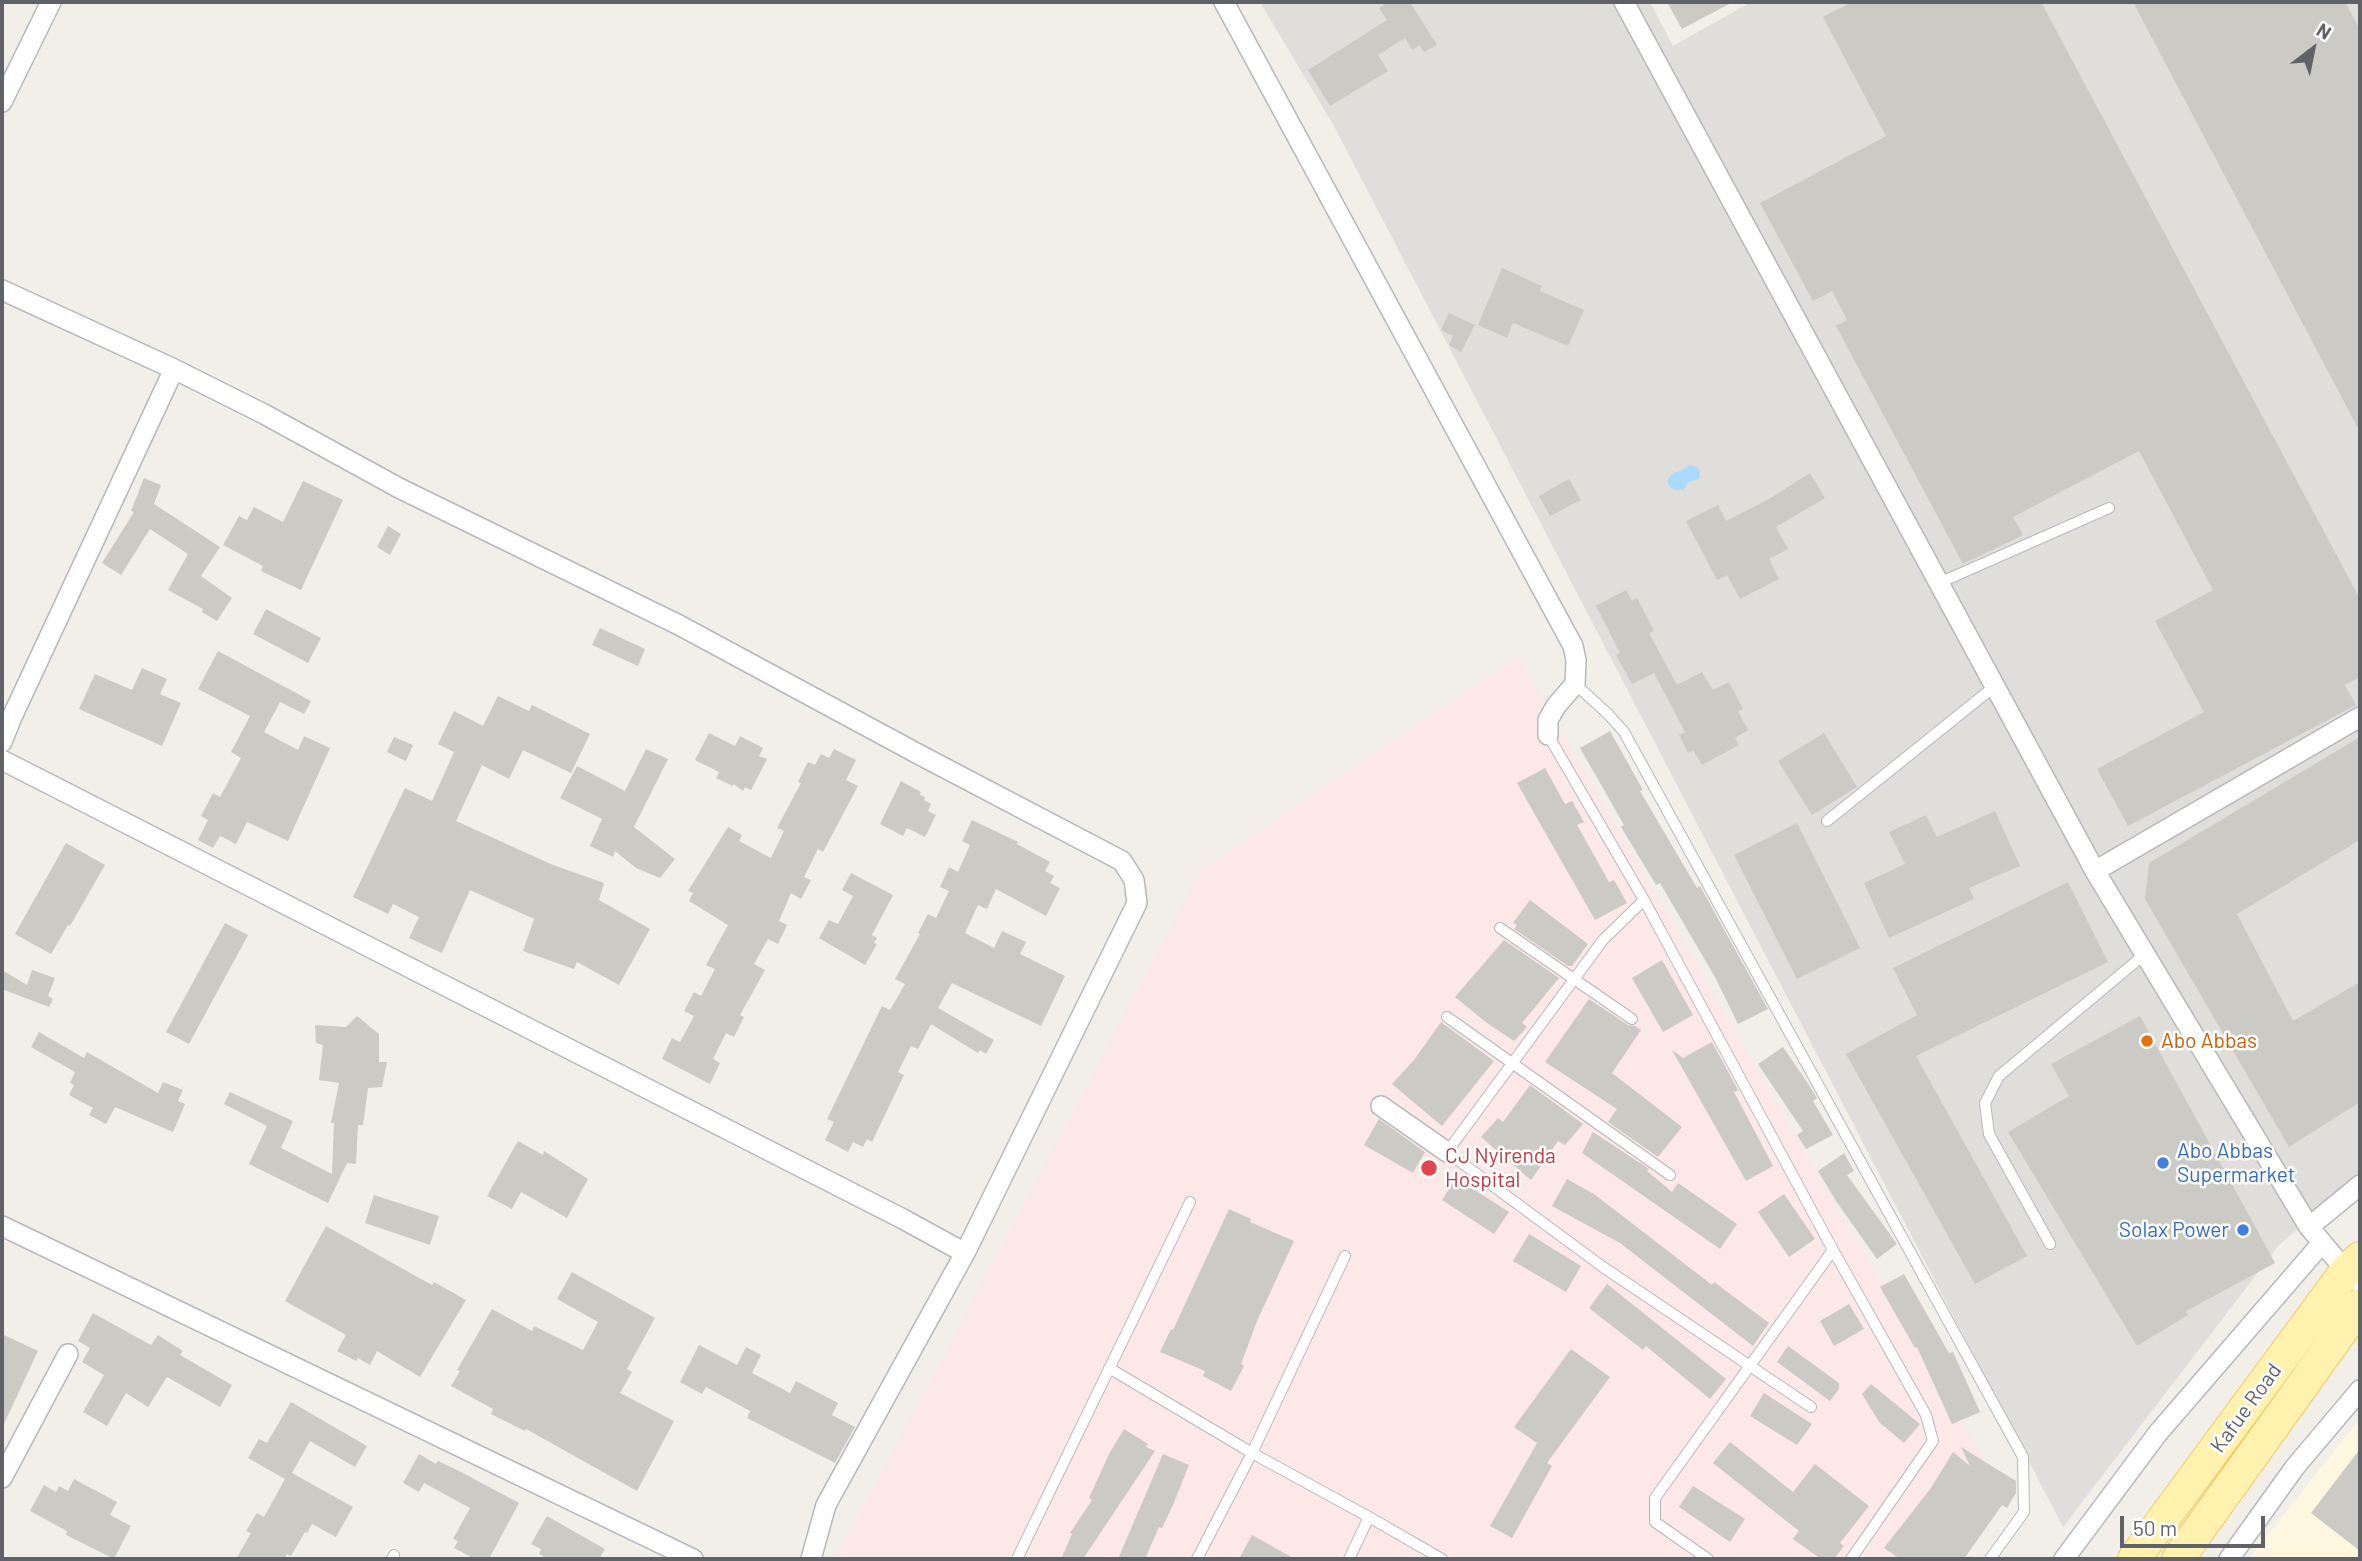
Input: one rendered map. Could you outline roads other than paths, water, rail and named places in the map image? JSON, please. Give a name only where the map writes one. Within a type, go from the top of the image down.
[{"type":"main road","name":"Kafue Road","points":[[2134,1559],[2355,1271]]},
{"type":"main road","name":"Kafue Road","points":[[2178,1559],[2360,1305]]},
{"type":"street","points":[[2,102],[51,2]]},
{"type":"street","points":[[1224,2],[1573,646],[1576,660],[1575,684],[1548,720],[1548,735]]},
{"type":"street","points":[[1624,2],[2095,871],[2309,1227],[2322,1243],[2355,1271]]},
{"type":"street","points":[[2,290],[174,369],[264,414],[399,488],[679,625],[1122,861],[1134,880],[1137,902],[965,1253],[826,1505],[811,1559]]},
{"type":"street","points":[[2,742],[174,369]]},
{"type":"street","points":[[2095,871],[2360,717]]},
{"type":"street","points":[[2,760],[891,1212],[965,1253]]},
{"type":"street","points":[[1381,1106],[1447,1152]]},
{"type":"street","points":[[2309,1227],[2360,1185]]},
{"type":"street","points":[[2,1226],[693,1559]]},
{"type":"street","points":[[2064,1559],[2158,1433],[2322,1243]]},
{"type":"street","points":[[2,1478],[68,1354]]},
{"type":"street","points":[[2229,1559],[2295,1468],[2360,1390]]},
{"type":"lane","points":[[1939,583],[2109,508]]},
{"type":"lane","points":[[1575,684],[1624,732],[2023,1457],[2024,1512],[1990,1559]]},
{"type":"lane","points":[[1827,821],[1995,686]]},
{"type":"lane","points":[[1548,735],[1644,900],[1833,1250],[1926,1415],[1933,1441],[1851,1559]]},
{"type":"lane","points":[[1644,900],[1613,929],[1573,979],[1447,1152],[1604,1267],[1811,1408]]},
{"type":"lane","points":[[1500,928],[1632,1019]]},
{"type":"lane","points":[[2050,1244],[1990,1134],[1985,1103],[1999,1076],[2145,954]]},
{"type":"lane","points":[[1447,1017],[1670,1175]]},
{"type":"lane","points":[[1017,1559],[1190,1202]]},
{"type":"lane","points":[[1708,1559],[1655,1522],[1655,1498],[1833,1250]]},
{"type":"lane","points":[[1197,1559],[1252,1453],[1345,1256]]},
{"type":"lane","points":[[1109,1368],[1252,1453],[1442,1559]]},
{"type":"lane","points":[[1349,1559],[1369,1517]]},
{"type":"water","points":[[1691,465],[1697,467],[1700,472],[1699,479],[1688,482],[1684,490],[1670,487],[1667,481],[1671,475]]},
{"type":"place","name":"Abo Abbas","points":[[2147,1041]]},
{"type":"place","name":"Abo Abbas Supermarket","points":[[2163,1163]]},
{"type":"place","name":"CJ Nyirenda Hospital","points":[[1429,1168]]},
{"type":"place","name":"Solax Power","points":[[2243,1230]]}]
